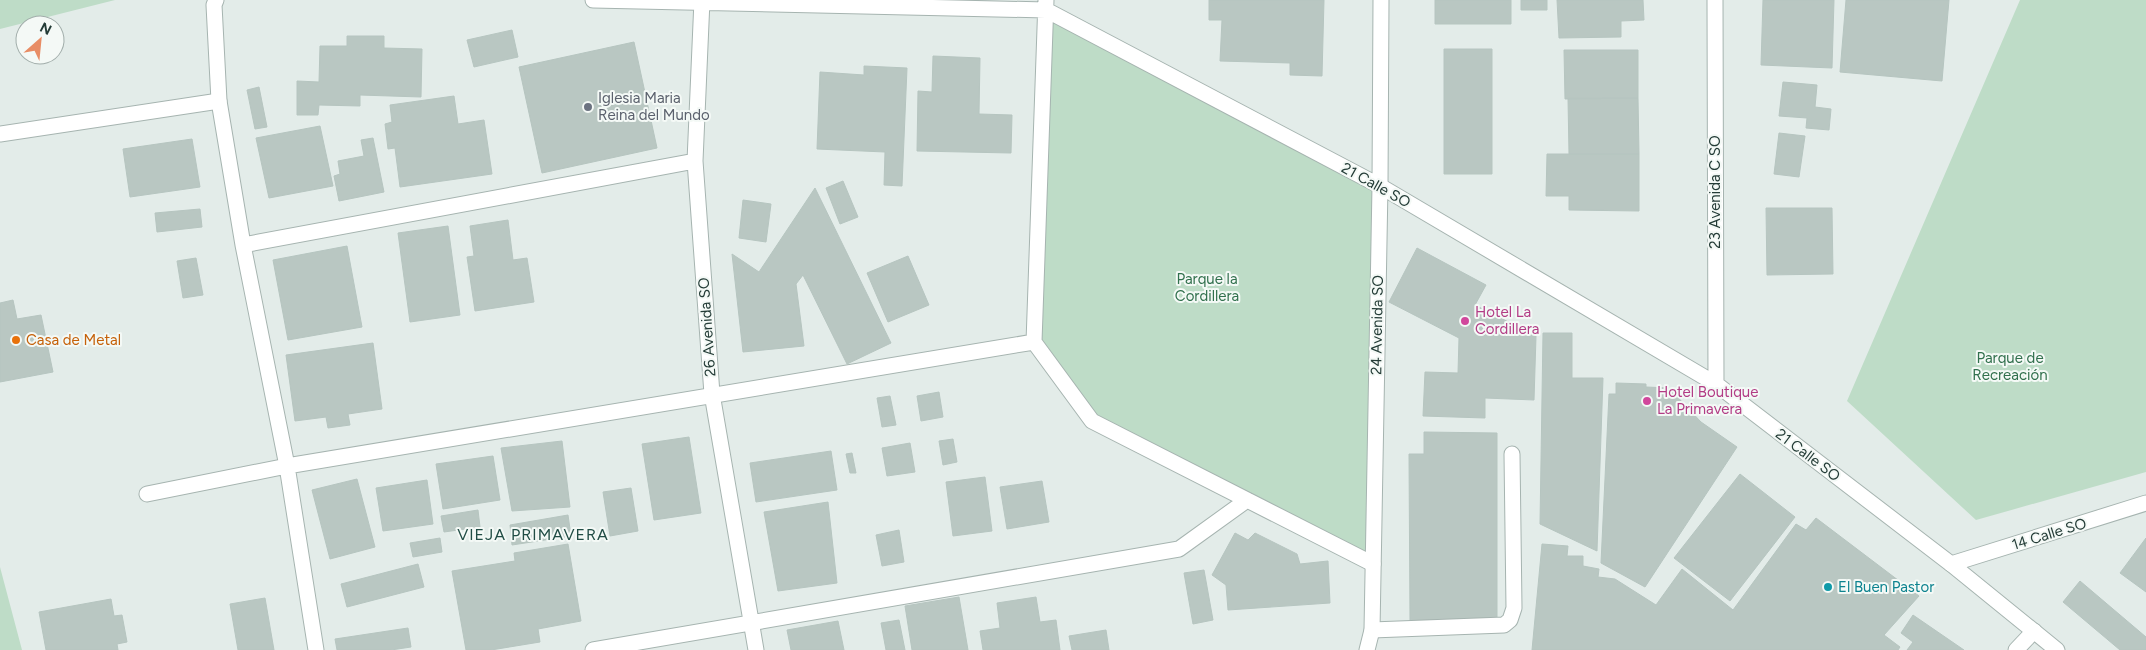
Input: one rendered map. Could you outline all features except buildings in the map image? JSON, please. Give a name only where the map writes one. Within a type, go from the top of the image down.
[{"type":"street","name":"21 Calle SO","points":[[593,0],[1046,5],[1380,186],[1716,384],[1951,564],[2057,650]]},
{"type":"street","name":"24 Avenida SO","points":[[1367,650],[1372,630],[1380,186],[1381,0]]},
{"type":"street","name":"23 Avenida C SO","points":[[1715,0],[1716,384]]},
{"type":"street","name":"26 Avenida SO","points":[[702,2],[696,161],[712,394],[756,650]]},
{"type":"street","points":[[215,3],[219,101],[243,245],[287,466],[316,650]]},
{"type":"street","points":[[1046,5],[1034,342],[1092,421],[1373,564]]},
{"type":"street","points":[[0,134],[219,101]]},
{"type":"street","points":[[243,245],[696,161]]},
{"type":"street","points":[[147,494],[287,466],[1034,342]]},
{"type":"street","points":[[1372,630],[1504,625],[1510,620],[1514,608],[1512,454]]},
{"type":"street","points":[[594,650],[1179,549],[1247,500]]},
{"type":"street","name":"14 Calle SO","points":[[1951,564],[2146,503]]},
{"type":"street","points":[[2016,650],[2034,631]]},
{"type":"green space","points":[[0,0],[115,0],[56,15],[15,15],[15,25],[0,29]]},
{"type":"green space","name":"Parque de Recreación","points":[[2020,0],[2146,0],[2146,472],[1976,520],[1847,401]]},
{"type":"green space","name":"Parque la Cordillera","points":[[1046,10],[1380,186],[1372,562],[1092,421],[1034,342]]},
{"type":"green space","points":[[0,567],[22,650],[0,650]]},
{"type":"place","name":"Iglesia Maria Reina del Mundo","points":[[588,107]]},
{"type":"place","name":"Hotel La Cordillera","points":[[1465,321]]},
{"type":"place","name":"Casa de Metal","points":[[16,340]]},
{"type":"place","name":"Hotel Boutique La Primavera","points":[[1647,401]]},
{"type":"place","name":"El Buen Pastor","points":[[1828,587]]},
{"type":"district","name":"VIEJA PRIMAVERA","points":[[533,534]]}]
